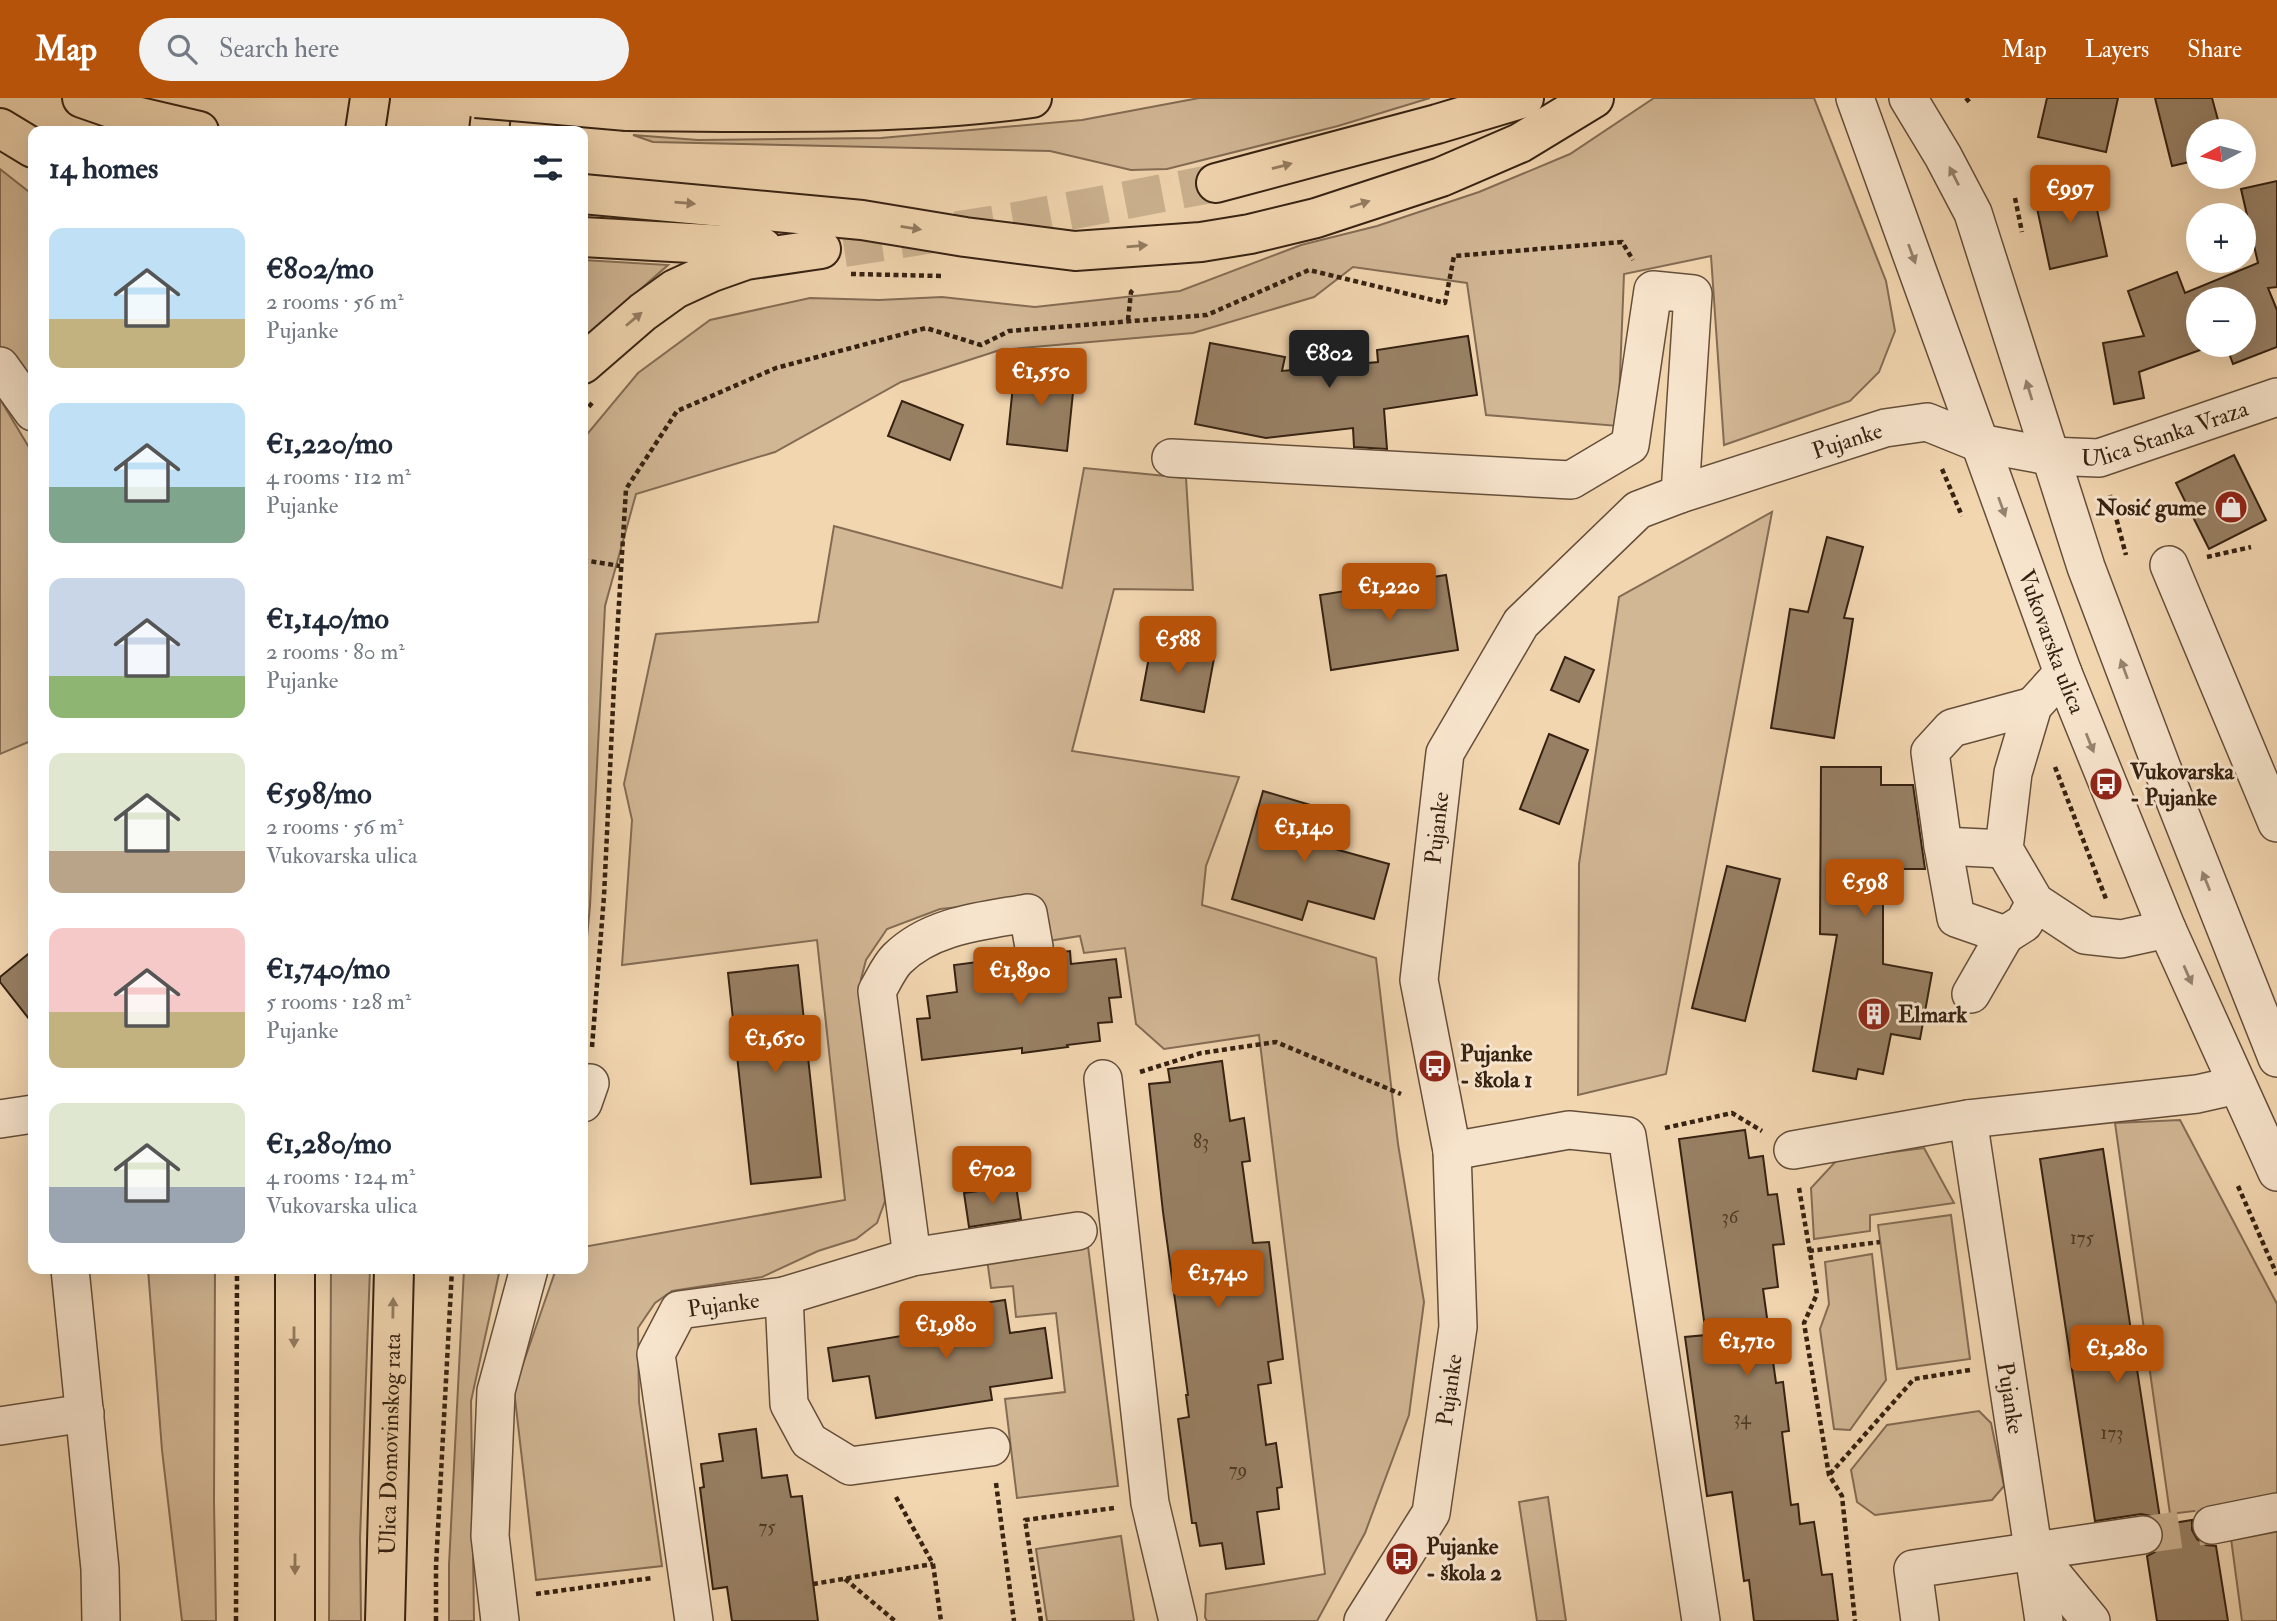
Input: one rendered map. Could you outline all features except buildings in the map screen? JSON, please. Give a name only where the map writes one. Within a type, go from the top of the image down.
[{"type":"main road","points":[[82,98],[131,115],[178,126]]},
{"type":"main road","points":[[366,126],[370,98]]},
{"type":"main road","points":[[476,98],[627,111],[832,113],[1032,98]]},
{"type":"main road","points":[[490,126],[493,98]]},
{"type":"main road","points":[[1216,183],[1524,98]]},
{"type":"main road","points":[[600,195],[862,220],[1075,251],[1201,242],[1250,234],[1316,218],[1441,177],[1520,143],[1594,98]]},
{"type":"main road","points":[[0,126],[28,133]]},
{"type":"main road","points":[[0,126],[28,145]]},
{"type":"main road","points":[[588,237],[840,257]]},
{"type":"main road","points":[[588,360],[643,312],[675,289],[712,272],[746,260],[840,257]]},
{"type":"main road","points":[[295,1274],[295,1621]]},
{"type":"main road","name":"Ulica Domovinskog rata","points":[[386,1621],[394,1274]]},
{"type":"street","name":"Vukovarska ulica","points":[[1855,98],[2063,673],[2167,929],[2277,1172]]},
{"type":"street","points":[[1908,98],[1973,213],[2086,567],[2161,768],[2277,1058]]},
{"type":"street","points":[[1171,458],[1571,480],[1630,444],[1653,290],[1693,294],[1680,494]]},
{"type":"street","points":[[0,366],[28,405]]},
{"type":"street","name":"Ulica Stanka Vraza","points":[[2049,456],[2099,458],[2277,397]]},
{"type":"street","name":"Pujanke","points":[[1363,1621],[1431,1513],[1458,1327],[1452,1151],[1419,980],[1445,753],[1521,623],[1638,510],[1885,428],[1927,422],[1979,443],[2049,456]]},
{"type":"street","points":[[2169,565],[2277,823]]},
{"type":"street","points":[[2063,673],[2033,706],[2013,773],[2004,849],[2035,902],[2085,935],[2121,939],[2167,929]]},
{"type":"street","points":[[2005,935],[1956,918],[1930,752],[1952,728],[2033,706]]},
{"type":"street","points":[[1943,846],[2004,849]]},
{"type":"street","points":[[1971,994],[2005,935],[2024,923],[2035,902]]},
{"type":"street","points":[[912,1257],[877,991],[896,960],[930,935],[979,921],[1028,913],[1034,947]]},
{"type":"street","points":[[1103,1079],[1150,1503],[1178,1621]]},
{"type":"street","points":[[1793,1150],[1968,1119],[2197,1094],[2236,1085]]},
{"type":"street","points":[[0,1119],[28,1115]]},
{"type":"street","name":"Pujanke","points":[[1968,1119],[2045,1621]]},
{"type":"street","points":[[1452,1151],[1569,1130],[1627,1136],[1701,1621]]},
{"type":"street","name":"Pujanke","points":[[694,1621],[656,1354],[679,1310],[784,1296],[912,1257],[1078,1231]]},
{"type":"street","points":[[70,1274],[100,1569],[101,1621]]},
{"type":"street","points":[[499,1610],[490,1536],[496,1391],[528,1274]]},
{"type":"street","points":[[784,1296],[789,1404],[810,1441],[850,1466],[991,1447]]},
{"type":"street","points":[[0,1426],[85,1413]]},
{"type":"street","points":[[2213,1525],[2277,1512]]},
{"type":"street","points":[[1920,1621],[1913,1569],[2143,1535]]},
{"type":"street","points":[[2034,1552],[2091,1621]]},
{"type":"path","points":[[588,1071],[604,896],[626,488],[677,411],[776,368],[926,328],[981,345],[1009,331],[1207,315],[1309,270],[1446,303],[1454,256],[1622,242],[1653,290]]},
{"type":"path","points":[[840,257],[946,276]]},
{"type":"path","points":[[1128,320],[1131,292],[1137,285]]},
{"type":"path","points":[[588,561],[620,566]]},
{"type":"path","points":[[1103,1079],[1151,1070],[1201,1053],[1276,1042],[1444,1112]]},
{"type":"path","points":[[1627,1136],[1732,1114],[1793,1150],[1816,1294],[1804,1323],[1829,1475],[1842,1496],[1856,1621]]},
{"type":"path","points":[[1809,1251],[1880,1242]]},
{"type":"path","points":[[236,1621],[237,1274]]},
{"type":"path","points":[[436,1621],[436,1566],[452,1274]]},
{"type":"path","points":[[1829,1475],[1914,1379],[2006,1365]]},
{"type":"path","points":[[991,1447],[1014,1621]]},
{"type":"path","points":[[877,1462],[933,1564],[941,1621]]},
{"type":"path","points":[[1041,1621],[1025,1520],[1150,1503]]},
{"type":"path","points":[[813,1584],[933,1564]]},
{"type":"path","points":[[499,1610],[687,1574]]},
{"type":"path","points":[[845,1578],[895,1621]]},
{"type":"shaded area","points":[[1199,98],[1430,98],[1338,126],[1167,169],[1131,170],[1050,151],[653,142],[633,135],[698,140],[881,138],[1082,120]]},
{"type":"shaded area","points":[[1654,98],[1814,98],[1886,281],[1895,331],[1879,372],[1850,401],[1724,445],[1711,256],[1624,274],[1618,426],[1486,415],[1467,283],[1353,267],[1314,297],[1193,333],[1000,350],[901,382],[775,452],[636,494],[605,606],[588,927],[588,433],[638,373],[710,320],[810,298],[879,300],[942,297],[1035,307],[1180,291],[1301,245],[1377,226],[1479,192],[1570,154]]},
{"type":"shaded area","points":[[0,169],[28,191],[28,391],[0,354]]},
{"type":"shaded area","points":[[588,260],[668,265],[588,335]]},
{"type":"shaded area","points":[[0,399],[28,446],[28,742],[0,754]]},
{"type":"shaded area","points":[[1084,468],[1186,478],[1193,590],[1114,589],[1072,751],[1239,777],[1206,866],[1202,905],[1376,958],[1398,1144],[1424,1302],[1409,1415],[1365,1533],[1317,1621],[1207,1621],[1206,1594],[1325,1574],[1259,1035],[1164,1049],[1136,1024],[1125,948],[1084,953],[1080,936],[1048,941],[1039,899],[940,909],[887,929],[866,960],[861,979],[885,1201],[877,1223],[856,1239],[818,1251],[762,1277],[672,1291],[655,1303],[638,1328],[639,1402],[662,1566],[536,1580],[514,1390],[554,1274],[588,1274],[588,1246],[845,1200],[817,940],[622,965],[632,820],[624,784],[656,634],[818,622],[834,526],[1062,588]]},
{"type":"shaded area","points":[[1772,512],[1666,1074],[1578,1095],[1579,864],[1619,597]]},
{"type":"shaded area","points":[[2180,1120],[2277,1304],[2277,1501],[2170,1514],[2115,1123]]},
{"type":"shaded area","points":[[1924,1148],[1954,1203],[1870,1215],[1870,1231],[1814,1239],[1811,1188],[1838,1159]]},
{"type":"shaded area","points":[[1951,1215],[1970,1359],[1897,1369],[1878,1225]]},
{"type":"shaded area","points":[[1088,1246],[1118,1486],[1017,1498],[1005,1399],[1065,1392],[1056,1313],[1016,1317],[1013,1286],[991,1288],[987,1259]]},
{"type":"shaded area","points":[[1872,1254],[1886,1380],[1850,1430],[1834,1429],[1820,1329],[1829,1304],[1825,1262]]},
{"type":"shaded area","points":[[148,1274],[215,1274],[216,1621],[182,1621],[162,1450]]},
{"type":"shaded area","points":[[331,1274],[370,1274],[360,1539],[361,1621],[329,1621]]},
{"type":"shaded area","points":[[464,1274],[499,1274],[471,1401],[474,1621],[449,1621],[449,1565]]},
{"type":"shaded area","points":[[1979,1411],[1991,1423],[2004,1486],[1992,1500],[1875,1515],[1857,1502],[1851,1470],[1887,1425]]},
{"type":"shaded area","points":[[1548,1497],[1566,1621],[1537,1621],[1519,1502]]},
{"type":"shaded area","points":[[2277,1525],[2277,1621],[2242,1621],[2230,1531]]},
{"type":"shaded area","points":[[1121,1536],[1134,1621],[1047,1621],[1036,1549]]},
{"type":"tunnel","points":[[844,248],[1016,221],[1216,183]]},
{"type":"tunnel","points":[[2143,1535],[2212,1525]]},
{"type":"place","name":"Nosić gume","points":[[2231,507]]},
{"type":"place","name":"Vukovarska - Pujanke","points":[[2106,784]]},
{"type":"place","name":"Elmark","points":[[1874,1014]]},
{"type":"place","name":"Pujanke - škola 1","points":[[1435,1066]]},
{"type":"place","name":"Pujanke - škola 2","points":[[1402,1559]]}]
